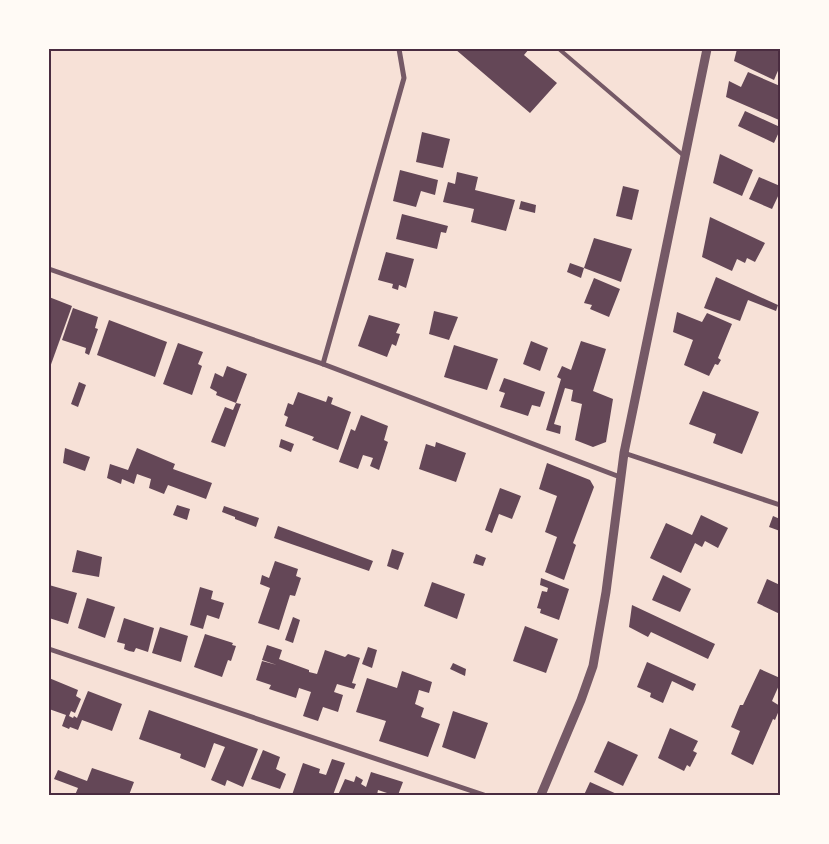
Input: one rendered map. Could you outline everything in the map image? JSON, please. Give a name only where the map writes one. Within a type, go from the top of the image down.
[{"type":"street","points":[[323,364],[404,78],[399,49]]},
{"type":"street","points":[[541,795],[581,700],[593,666],[606,592],[624,453],[707,49]]},
{"type":"street","points":[[49,269],[323,364],[620,477]]},
{"type":"street","points":[[624,453],[780,505]]},
{"type":"street","points":[[49,649],[484,795]]},
{"type":"lane","points":[[559,49],[684,156]]},
{"type":"building","points":[[455,49],[529,49],[524,55],[557,83],[530,113]]},
{"type":"building","points":[[737,49],[780,50],[780,66],[774,80],[734,61]]},
{"type":"building","points":[[748,72],[780,86],[779,120],[726,97],[729,81],[741,87]]},
{"type":"building","points":[[745,111],[780,127],[780,133],[774,143],[738,126]]},
{"type":"building","points":[[422,132],[450,139],[443,168],[416,162]]},
{"type":"building","points":[[720,154],[753,170],[742,196],[713,183]]},
{"type":"building","points":[[400,170],[438,180],[435,195],[421,191],[416,207],[393,201]]},
{"type":"building","points":[[457,172],[478,177],[475,190],[515,200],[506,231],[471,222],[474,209],[443,202],[448,182],[455,184]]},
{"type":"building","points":[[759,177],[780,186],[780,192],[772,209],[749,199]]},
{"type":"building","points":[[623,186],[639,190],[632,220],[616,216]]},
{"type":"building","points":[[521,201],[536,205],[535,213],[519,209]]},
{"type":"building","points":[[402,214],[448,226],[446,233],[441,232],[437,249],[396,239]]},
{"type":"building","points":[[710,217],[765,243],[755,262],[747,258],[745,263],[737,259],[732,271],[702,257]]},
{"type":"building","points":[[594,238],[632,249],[621,282],[584,268]]},
{"type":"building","points":[[386,252],[414,259],[406,288],[399,285],[398,290],[392,288],[393,284],[378,280]]},
{"type":"building","points":[[570,263],[584,268],[581,278],[567,272]]},
{"type":"building","points":[[716,277],[778,305],[776,311],[748,300],[740,321],[704,308]]},
{"type":"building","points":[[594,278],[620,289],[609,317],[590,309],[592,305],[584,303]]},
{"type":"building","points":[[49,297],[72,306],[49,370]]},
{"type":"building","points":[[73,308],[98,317],[95,328],[98,329],[89,355],[85,353],[86,348],[62,340]]},
{"type":"building","points":[[434,311],[458,317],[449,340],[429,334]]},
{"type":"building","points":[[677,312],[702,322],[707,313],[732,324],[718,358],[721,360],[718,365],[715,364],[709,376],[684,365],[693,340],[673,332]]},
{"type":"building","points":[[369,315],[400,324],[396,333],[400,334],[396,346],[392,344],[387,357],[358,346]]},
{"type":"building","points":[[109,320],[167,342],[155,377],[97,355]]},
{"type":"building","points":[[531,341],[548,348],[540,371],[523,364]]},
{"type":"building","points":[[581,341],[606,349],[593,391],[613,399],[606,442],[593,447],[575,440],[582,404],[571,401],[573,390],[565,388],[554,424],[561,426],[560,434],[546,430],[561,379],[557,377],[562,366],[571,370]]},
{"type":"building","points":[[178,343],[203,352],[198,364],[202,366],[192,395],[163,384]]},
{"type":"building","points":[[454,345],[498,359],[487,390],[444,377]]},
{"type":"building","points":[[227,366],[247,374],[236,403],[216,395],[217,392],[210,388],[215,373],[223,377]]},
{"type":"building","points":[[504,378],[545,392],[540,407],[532,405],[528,416],[500,407],[505,393],[499,391]]},
{"type":"building","points":[[79,382],[86,385],[78,407],[71,404]]},
{"type":"building","points":[[703,391],[759,412],[742,454],[713,443],[716,434],[689,424]]},
{"type":"building","points":[[298,392],[326,402],[328,396],[333,398],[331,404],[351,412],[338,450],[312,440],[314,437],[285,426],[288,417],[284,415],[288,403],[293,405]]},
{"type":"building","points":[[236,403],[241,404],[225,447],[211,442],[225,407],[233,410]]},
{"type":"building","points":[[361,415],[388,426],[384,440],[388,442],[379,470],[370,466],[373,458],[363,455],[358,469],[339,462],[351,429],[355,431]]},
{"type":"building","points":[[281,439],[294,444],[291,452],[279,447]]},
{"type":"building","points":[[436,442],[466,453],[456,482],[419,469],[426,444],[435,447]]},
{"type":"building","points":[[65,448],[90,457],[85,471],[63,463]]},
{"type":"building","points":[[137,448],[175,464],[173,469],[212,483],[206,499],[168,485],[164,494],[149,488],[151,479],[137,474],[134,484],[122,479],[121,484],[107,478],[110,464],[128,470]]},
{"type":"building","points":[[547,463],[590,480],[594,487],[573,543],[576,545],[564,580],[545,572],[557,537],[545,532],[557,496],[539,489]]},
{"type":"building","points":[[500,488],[521,496],[512,519],[499,514],[492,533],[485,530]]},
{"type":"building","points":[[177,505],[190,509],[187,520],[173,515]]},
{"type":"building","points":[[224,506],[259,518],[256,527],[222,512]]},
{"type":"building","points":[[701,515],[728,528],[718,548],[705,541],[702,547],[695,543],[681,573],[650,558],[666,523],[692,535]]},
{"type":"building","points":[[773,516],[780,519],[780,531],[769,527]]},
{"type":"building","points":[[278,526],[373,561],[369,571],[274,538]]},
{"type":"building","points":[[392,549],[404,553],[398,570],[387,566]]},
{"type":"building","points":[[77,550],[102,557],[99,577],[72,572]]},
{"type":"building","points":[[476,554],[486,558],[483,566],[473,563]]},
{"type":"building","points":[[275,561],[298,569],[296,576],[301,578],[295,596],[290,595],[279,630],[258,623],[270,588],[260,584],[262,575],[269,578]]},
{"type":"building","points":[[663,575],[691,589],[680,612],[652,600]]},
{"type":"building","points":[[541,578],[569,589],[559,620],[540,613],[541,609],[537,608],[542,591],[547,592],[548,588],[540,585]]},
{"type":"building","points":[[767,579],[780,585],[780,614],[757,603]]},
{"type":"building","points":[[432,582],[465,594],[457,619],[424,606]]},
{"type":"building","points":[[49,585],[77,593],[68,624],[49,618]]},
{"type":"building","points":[[200,587],[213,591],[211,599],[224,603],[219,619],[207,615],[203,629],[190,625]]},
{"type":"building","points":[[87,598],[115,607],[105,638],[78,628]]},
{"type":"building","points":[[632,605],[715,644],[708,659],[651,632],[648,637],[629,627]]},
{"type":"building","points":[[293,617],[300,620],[293,643],[285,640]]},
{"type":"building","points":[[124,618],[154,628],[148,652],[136,648],[134,652],[129,651],[124,649],[125,644],[117,642]]},
{"type":"building","points":[[525,626],[558,639],[546,673],[513,661]]},
{"type":"building","points":[[160,627],[188,636],[181,662],[152,653]]},
{"type":"building","points":[[205,634],[233,643],[232,645],[236,646],[231,661],[228,660],[222,677],[194,667]]},
{"type":"building","points":[[267,645],[282,650],[279,659],[317,674],[325,650],[345,657],[348,654],[360,658],[352,683],[356,684],[354,689],[337,684],[334,692],[343,695],[338,712],[323,707],[318,721],[303,716],[311,692],[299,688],[296,698],[269,689],[271,685],[256,680],[262,661],[277,665],[262,660]]},
{"type":"building","points":[[368,647],[377,650],[372,668],[362,664]]},
{"type":"building","points":[[647,662],[696,684],[693,691],[672,681],[663,703],[650,697],[651,693],[637,687]]},
{"type":"building","points":[[453,663],[466,669],[465,676],[450,669]]},
{"type":"building","points":[[760,669],[780,678],[780,683],[772,701],[780,706],[780,708],[775,720],[773,719],[753,765],[731,754],[740,731],[731,727],[740,705],[743,705]]},
{"type":"building","points":[[402,671],[432,682],[429,693],[419,690],[415,704],[424,708],[421,717],[440,724],[428,757],[379,741],[386,721],[356,712],[367,678],[397,688]]},
{"type":"building","points":[[49,678],[78,690],[76,696],[81,699],[75,713],[71,711],[69,716],[73,718],[74,716],[77,718],[88,691],[122,704],[112,731],[82,720],[78,730],[62,726],[66,715],[49,709]]},
{"type":"building","points":[[149,710],[258,749],[243,787],[227,780],[225,786],[211,780],[225,747],[214,743],[205,768],[180,758],[181,754],[139,739]]},
{"type":"building","points":[[453,711],[488,723],[475,759],[442,747]]},
{"type":"building","points":[[670,728],[698,741],[693,751],[697,753],[690,767],[687,765],[684,771],[658,758]]},
{"type":"building","points":[[608,741],[638,755],[623,786],[594,772]]},
{"type":"building","points":[[263,750],[280,757],[276,769],[286,774],[280,789],[251,779]]},
{"type":"building","points":[[332,759],[345,763],[333,795],[292,795],[303,763],[320,769],[319,773],[326,775]]},
{"type":"building","points":[[92,768],[134,782],[129,795],[75,795],[78,788],[54,779],[58,770],[87,781]]},
{"type":"building","points":[[371,772],[403,782],[398,795],[378,790],[377,795],[338,795],[345,779],[354,782],[356,776],[363,780],[361,784],[366,787]]},
{"type":"building","points":[[590,782],[619,795],[584,795]]}]
